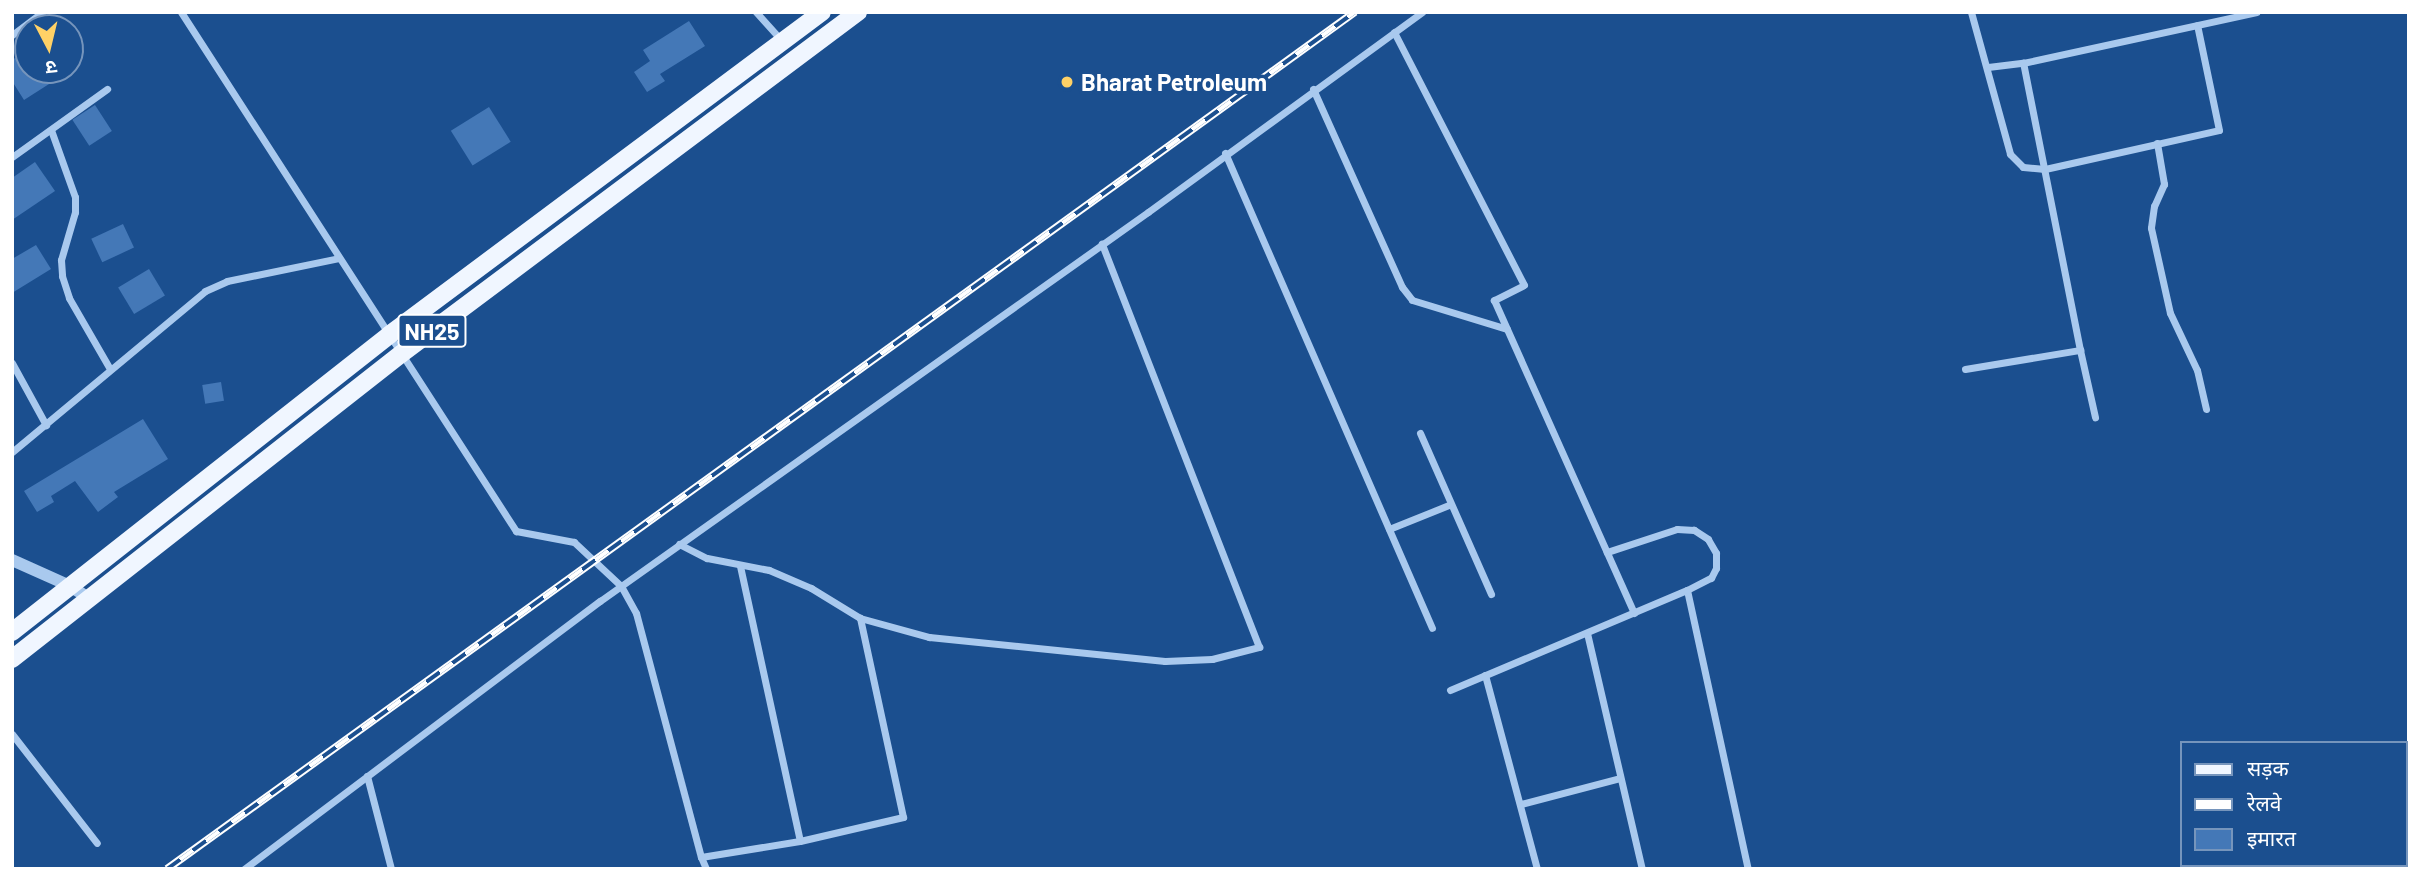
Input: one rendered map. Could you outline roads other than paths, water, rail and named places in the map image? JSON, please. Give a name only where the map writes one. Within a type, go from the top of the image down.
[{"type":"main road","name":"NH25","points":[[12,632],[389,335],[821,12]]},
{"type":"main road","name":"NH25","points":[[12,659],[401,354],[858,12]]},
{"type":"street","points":[[12,35],[42,12]]},
{"type":"street","points":[[181,12],[516,531],[574,542],[621,586],[636,613],[706,869]]},
{"type":"street","points":[[756,12],[783,42]]},
{"type":"street","points":[[244,869],[621,586],[1102,244],[1422,12]]},
{"type":"street","points":[[1971,12],[2010,155],[2023,167],[2045,169],[2219,130],[2197,25]]},
{"type":"street","points":[[1988,67],[2023,62],[2256,12]]},
{"type":"street","points":[[1394,32],[1524,285],[1494,300],[1634,613]]},
{"type":"street","points":[[2023,62],[2095,417]]},
{"type":"street","points":[[12,157],[107,89]]},
{"type":"street","points":[[1313,89],[1402,287],[1412,300],[1507,329]]},
{"type":"street","points":[[51,130],[75,197],[75,212],[61,260],[62,276],[69,298],[110,369]]},
{"type":"street","points":[[2157,143],[2164,184],[2154,206],[2151,228],[2170,313],[2197,370],[2206,409]]},
{"type":"street","points":[[1225,153],[1433,628]]},
{"type":"street","points":[[679,544],[708,558],[769,570],[811,589],[860,618],[929,637],[1165,661],[1212,659],[1259,647],[1102,244]]},
{"type":"street","points":[[12,452],[110,369],[216,285],[339,258]]},
{"type":"street","points":[[1965,369],[2080,350]]},
{"type":"street","points":[[12,363],[46,425]]},
{"type":"street","points":[[1420,433],[1491,594]]},
{"type":"street","points":[[1389,529],[1450,505]]},
{"type":"street","points":[[1450,690],[1687,590],[1712,578],[1716,568],[1716,553],[1708,539],[1694,530],[1677,529],[1607,552]]},
{"type":"street","points":[[12,560],[70,586],[90,599]]},
{"type":"street","points":[[740,566],[800,841]]},
{"type":"street","points":[[1687,590],[1748,869]]},
{"type":"street","points":[[701,858],[800,841],[903,817],[860,618]]},
{"type":"street","points":[[1587,633],[1642,869]]},
{"type":"street","points":[[1485,675],[1537,869]]},
{"type":"street","points":[[12,734],[97,843]]},
{"type":"street","points":[[367,776],[391,869]]},
{"type":"street","points":[[1521,804],[1620,778]]},
{"type":"railway","points":[[167,869],[1355,12]]},
{"type":"place","name":"Bharat Petroleum","points":[[1067,82]]}]
